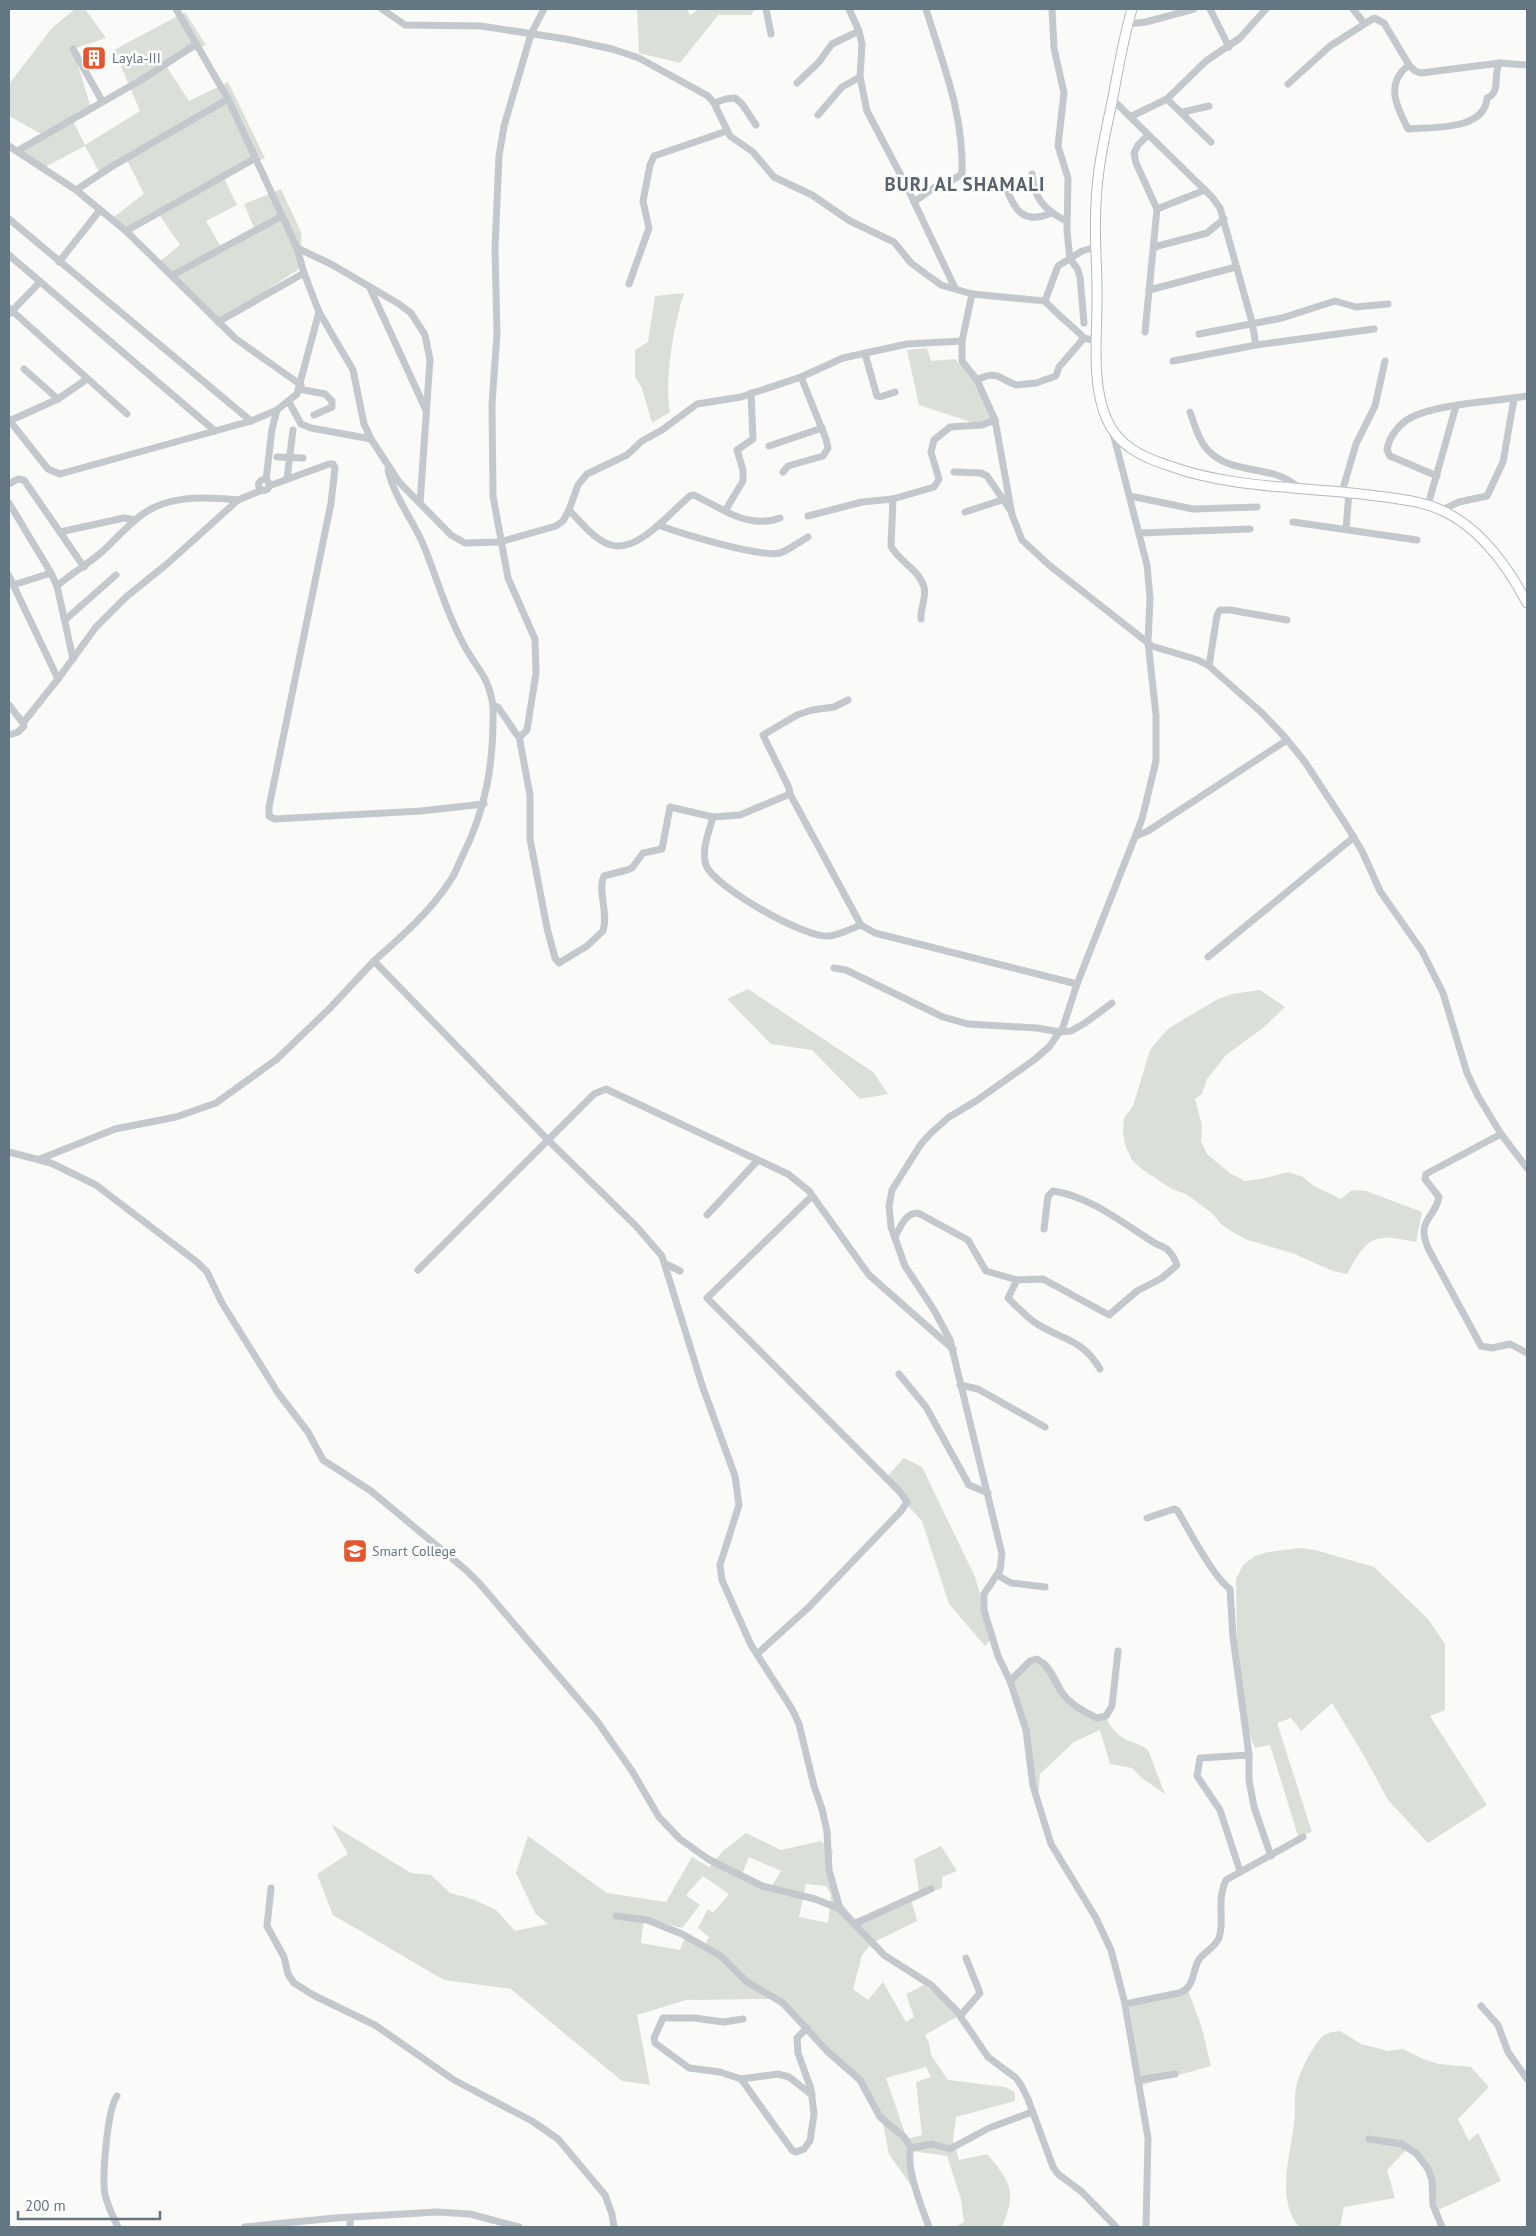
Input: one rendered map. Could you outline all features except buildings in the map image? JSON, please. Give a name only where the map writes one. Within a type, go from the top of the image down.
[{"type":"main road","points":[[1132,9],[1112,99],[1097,184],[1097,341],[1100,394],[1103,410],[1112,430],[1122,442],[1135,452],[1184,472],[1234,482],[1346,492],[1428,505],[1442,510],[1481,538],[1514,581],[1527,603]]},
{"type":"street","points":[[176,9],[195,45],[228,99],[296,248],[319,312],[353,370],[364,424],[371,439],[398,482],[459,541],[465,543],[500,542],[556,526],[563,520],[569,510],[578,485],[587,474],[627,454],[642,441],[662,430],[692,407],[701,403],[723,401],[751,393],[800,377],[844,358],[922,342],[962,341]]},
{"type":"street","points":[[382,9],[405,25],[482,26],[588,43],[628,54],[703,93],[714,103],[727,131],[735,141],[758,157],[778,180],[812,195],[850,221],[885,236],[894,242],[911,263],[941,285],[972,294],[1045,301],[1059,316],[1082,335],[1097,341]]},
{"type":"street","points":[[519,736],[524,735],[527,730],[536,673],[536,645],[532,630],[512,587],[500,542],[493,496],[491,456],[493,375],[497,334],[495,272],[498,171],[500,148],[510,103],[531,34],[544,9]]},
{"type":"street","points":[[766,9],[771,34]]},
{"type":"street","points":[[849,9],[859,31],[862,52],[860,77],[864,101],[870,119],[914,202],[955,288]]},
{"type":"street","points":[[914,202],[935,187],[957,178],[962,174],[963,165],[962,137],[956,106],[926,9]]},
{"type":"street","points":[[977,380],[997,374],[1016,386],[1048,380],[1056,376],[1059,367],[1082,335],[1084,323],[1080,277],[1077,268],[1070,259],[1066,221],[1068,178],[1058,146],[1064,93],[1054,48],[1052,9]]},
{"type":"street","points":[[1128,24],[1146,22],[1194,9]]},
{"type":"street","points":[[1210,9],[1229,47]]},
{"type":"street","points":[[1130,117],[1167,99],[1206,61],[1229,47],[1247,32],[1266,9]]},
{"type":"street","points":[[1353,9],[1364,23]]},
{"type":"street","points":[[1288,84],[1330,46],[1374,18],[1384,23],[1415,71],[1421,72],[1500,63],[1527,65]]},
{"type":"street","points":[[797,83],[819,62],[832,44],[859,31]]},
{"type":"street","points":[[17,151],[141,80],[195,45]]},
{"type":"street","points":[[73,49],[102,102]]},
{"type":"street","points":[[1410,65],[1402,71],[1394,92],[1401,118],[1408,130],[1450,127],[1477,118],[1485,108],[1487,98],[1493,95],[1496,90],[1495,80],[1497,67],[1500,63]]},
{"type":"street","points":[[818,115],[842,87],[860,77]]},
{"type":"street","points":[[714,103],[726,98],[735,98],[749,113],[756,125]]},
{"type":"street","points":[[76,190],[105,170],[228,99]]},
{"type":"street","points":[[1112,99],[1216,203],[1224,219],[1252,322],[1256,345]]},
{"type":"street","points":[[1167,99],[1183,112],[1211,142]]},
{"type":"street","points":[[1183,112],[1209,106]]},
{"type":"street","points":[[629,284],[650,223],[643,201],[652,160],[657,154],[727,131]]},
{"type":"street","points":[[1145,332],[1157,210],[1134,157],[1134,152],[1148,135]]},
{"type":"street","points":[[9,146],[76,190],[126,231],[173,275],[218,322],[272,366],[300,387],[325,394],[332,401],[332,407],[314,416]]},
{"type":"street","points":[[126,231],[254,159]]},
{"type":"street","points":[[1032,174],[1033,190],[1050,213],[1066,221]]},
{"type":"street","points":[[1006,187],[1015,207],[1020,213],[1038,218],[1050,213]]},
{"type":"street","points":[[1157,210],[1204,190]]},
{"type":"street","points":[[59,262],[100,210]]},
{"type":"street","points":[[173,275],[282,216]]},
{"type":"street","points":[[9,219],[251,421]]},
{"type":"street","points":[[1154,247],[1207,233],[1224,219]]},
{"type":"street","points":[[1045,301],[1058,266],[1082,251],[1096,247]]},
{"type":"street","points":[[296,248],[331,264],[399,304],[411,313],[425,335],[430,360],[420,503]]},
{"type":"street","points":[[9,255],[215,431]]},
{"type":"street","points":[[1149,290],[1236,267]]},
{"type":"street","points":[[218,322],[304,273]]},
{"type":"street","points":[[40,282],[10,311],[127,414]]},
{"type":"street","points":[[369,287],[426,411]]},
{"type":"street","points":[[972,294],[962,341],[962,361],[977,380],[995,420],[1011,512],[1019,534],[1027,546],[1066,579],[1148,642],[1160,650],[1198,660],[1208,666],[1261,712],[1287,740],[1317,780],[1354,837],[1380,891],[1418,944],[1436,979],[1450,1013],[1467,1073],[1478,1096],[1501,1134],[1527,1168]]},
{"type":"street","points":[[1199,334],[1295,314],[1335,301],[1356,307],[1388,304]]},
{"type":"street","points":[[87,379],[58,399],[9,421],[48,469],[60,474],[251,421],[290,402],[300,387],[319,312]]},
{"type":"street","points":[[1084,323],[1098,322]]},
{"type":"street","points":[[1173,362],[1256,345],[1374,329]]},
{"type":"street","points":[[866,354],[877,396],[880,397],[895,392]]},
{"type":"street","points":[[1346,529],[1346,492],[1356,444],[1375,406],[1385,361]]},
{"type":"street","points":[[24,369],[58,399]]},
{"type":"street","points":[[783,472],[788,466],[823,456],[828,444],[800,377]]},
{"type":"street","points":[[724,511],[743,481],[743,470],[737,450],[753,439],[751,393]]},
{"type":"street","points":[[1437,476],[1393,458],[1388,453],[1388,447],[1397,429],[1411,417],[1456,406],[1527,396]]},
{"type":"street","points":[[1442,510],[1459,502],[1488,496],[1501,472],[1514,398]]},
{"type":"street","points":[[290,402],[301,424],[311,428],[371,439]]},
{"type":"street","points":[[1428,505],[1456,406]]},
{"type":"street","points":[[9,736],[24,726],[23,723],[96,627],[126,597],[167,564],[238,500],[260,487],[267,489],[272,429],[277,410]]},
{"type":"street","points":[[1190,412],[1205,447],[1218,458],[1236,467],[1280,474],[1293,481],[1300,488]]},
{"type":"street","points":[[808,516],[862,502],[893,499],[937,485],[938,475],[931,448],[934,440],[947,428],[953,426],[982,425],[995,420]]},
{"type":"street","points":[[769,446],[822,428]]},
{"type":"street","points":[[288,479],[293,430]]},
{"type":"street","points":[[1112,430],[1139,533],[1150,587],[1148,642],[1155,693],[1157,744],[1156,761],[1148,799],[1136,836],[1077,984],[1060,1032],[1049,1047],[1034,1060],[985,1095],[949,1117],[921,1144],[892,1190],[889,1214],[905,1266],[944,1326],[953,1349],[1002,1554],[998,1575],[984,1594],[983,1601],[991,1638],[1010,1681],[1026,1730],[1033,1786],[1051,1844],[1070,1872],[1103,1934],[1116,1969],[1125,2004],[1148,2138],[1146,2227]]},
{"type":"street","points":[[277,457],[303,458]]},
{"type":"street","points":[[268,483],[288,479],[329,464],[333,464],[335,468],[331,503],[269,807],[269,816],[275,819],[369,814],[484,804]]},
{"type":"street","points":[[40,1159],[115,1129],[176,1117],[216,1103],[276,1059],[330,1008],[374,961],[428,909],[451,880],[474,834],[484,804],[490,768],[493,706],[487,680],[457,632],[425,548],[390,481],[387,465]]},
{"type":"street","points":[[954,472],[985,474],[990,478],[1011,512]]},
{"type":"street","points":[[9,484],[18,479],[24,480],[84,567]]},
{"type":"street","points":[[569,510],[599,538],[611,545],[634,542],[658,525],[692,495],[741,518],[754,521],[771,521],[780,518]]},
{"type":"street","points":[[1130,496],[1193,509],[1257,507]]},
{"type":"street","points":[[57,586],[84,567],[118,538],[135,520],[152,508],[176,500],[209,497],[238,500]]},
{"type":"street","points":[[893,499],[891,546],[922,582],[925,594],[921,619]]},
{"type":"street","points":[[964,512],[1002,500]]},
{"type":"street","points":[[9,503],[57,586],[73,659]]},
{"type":"street","points":[[60,532],[124,518],[135,520]]},
{"type":"street","points":[[1294,522],[1417,540]]},
{"type":"street","points":[[658,525],[679,533],[760,552],[780,553],[808,537]]},
{"type":"street","points":[[1139,533],[1250,529]]},
{"type":"street","points":[[13,585],[51,573]]},
{"type":"street","points":[[65,620],[116,575]]},
{"type":"street","points":[[9,576],[58,679]]},
{"type":"street","points":[[1208,666],[1217,615],[1220,610],[1288,620]]},
{"type":"street","points":[[848,700],[834,707],[812,710],[797,715],[763,735],[789,788],[790,794],[862,925],[874,934],[1077,984]]},
{"type":"street","points":[[9,705],[23,723]]},
{"type":"street","points":[[493,706],[498,707],[519,736],[530,795],[530,839],[547,928],[558,962],[582,950],[602,933],[605,920],[603,877],[632,868],[643,853],[662,849],[670,807],[713,817],[740,815],[790,794]]},
{"type":"street","points":[[1136,836],[1148,832],[1287,740]]},
{"type":"street","points":[[713,817],[705,846],[705,863],[709,872],[728,889],[797,927],[828,937],[862,925]]},
{"type":"street","points":[[1208,957],[1354,837]]},
{"type":"street","points":[[374,961],[548,1140],[636,1226],[657,1248],[666,1264],[702,1385],[735,1476],[738,1505],[720,1565],[722,1580],[757,1654],[792,1709],[799,1724],[825,1824],[829,1870],[840,1909]]},
{"type":"street","points":[[834,968],[846,970],[951,1020],[968,1024],[1038,1028],[1060,1032],[1071,1031],[1086,1023],[1112,1003]]},
{"type":"street","points":[[418,1270],[594,1094],[606,1089],[788,1174],[812,1196],[869,1275],[953,1349]]},
{"type":"street","points":[[1501,1134],[1426,1174],[1426,1180],[1439,1197],[1438,1203],[1427,1220],[1424,1234],[1433,1256],[1481,1346],[1492,1348],[1507,1344],[1527,1353]]},
{"type":"street","points":[[9,1152],[40,1159],[73,1173],[107,1192],[170,1239],[203,1267],[222,1304],[278,1393],[303,1424],[322,1460],[375,1494],[466,1570],[480,1584],[597,1721],[632,1771],[659,1817],[680,1839],[708,1859],[762,1886],[815,1900],[840,1909],[884,1954],[931,1986],[961,2015],[988,2057],[1016,2078],[1028,2099],[1053,2167],[1058,2174],[1082,2192],[1116,2227]]},
{"type":"street","points":[[707,1215],[758,1160]]},
{"type":"street","points":[[895,1237],[908,1216],[912,1213],[918,1213],[968,1240],[986,1271],[1017,1280],[1043,1279],[1109,1315],[1137,1291],[1162,1278],[1177,1266],[1175,1259],[1166,1249],[1133,1227],[1065,1193],[1053,1191],[1048,1196],[1044,1229]]},
{"type":"street","points":[[757,1654],[808,1608],[908,1502],[785,1374],[707,1298],[812,1196]]},
{"type":"street","points":[[666,1264],[680,1271]]},
{"type":"street","points":[[1017,1280],[1008,1298],[1033,1321],[1081,1346],[1091,1354],[1100,1369]]},
{"type":"street","points":[[899,1374],[926,1407],[969,1485],[988,1493]]},
{"type":"street","points":[[960,1384],[978,1389],[1045,1427]]},
{"type":"street","points":[[1147,1518],[1174,1509],[1177,1510],[1217,1575],[1230,1590],[1233,1637],[1249,1755],[1248,1780],[1254,1807],[1271,1856]]},
{"type":"street","points":[[998,1575],[1012,1583],[1045,1587]]},
{"type":"street","points":[[1010,1681],[1030,1662],[1037,1659],[1044,1663],[1063,1694],[1071,1703],[1097,1718],[1106,1716],[1112,1706],[1118,1651]]},
{"type":"street","points":[[1240,1871],[1220,1810],[1197,1776],[1200,1758],[1249,1755]]},
{"type":"street","points":[[1125,2004],[1179,1993],[1190,1986],[1202,1955],[1217,1943],[1220,1936],[1222,1888],[1226,1880],[1303,1837]]},
{"type":"street","points":[[271,1888],[267,1926],[284,1957],[290,1979],[315,1996],[375,2025],[454,2080],[532,2121],[558,2140],[605,2195],[612,2214],[614,2227]]},
{"type":"street","points":[[854,1924],[931,1888]]},
{"type":"street","points":[[616,1916],[647,1920],[666,1926],[724,1958],[747,1982],[783,2003],[827,2051],[860,2080],[880,2117],[904,2137],[912,2148]]},
{"type":"street","points":[[961,2015],[980,1994],[966,1958]]},
{"type":"street","points":[[1481,2006],[1498,2025],[1508,2052],[1527,2079]]},
{"type":"street","points":[[743,2019],[724,2022],[694,2018],[663,2018],[654,2038],[656,2046],[689,2068],[720,2072],[742,2079],[778,2074],[790,2077],[812,2095]]},
{"type":"street","points":[[742,2079],[792,2150],[796,2152],[806,2146],[814,2126],[812,2095],[797,2047],[797,2038],[807,2028]]},
{"type":"street","points":[[1138,2080],[1176,2074]]},
{"type":"street","points":[[117,2096],[113,2101],[110,2112],[104,2187],[108,2205],[118,2227]]},
{"type":"street","points":[[912,2148],[932,2144],[950,2148],[989,2128],[1032,2112]]},
{"type":"street","points":[[1369,2139],[1402,2144],[1417,2154],[1428,2169],[1432,2180],[1433,2205],[1442,2227]]},
{"type":"street","points":[[912,2148],[910,2155],[916,2192],[929,2227]]},
{"type":"street","points":[[245,2227],[350,2218],[457,2212],[519,2227]]},
{"type":"street","points":[[350,2218],[350,2227]]},
{"type":"shaded area","points":[[75,9],[85,9],[106,38],[73,49],[91,108],[72,119],[85,145],[140,111],[114,50],[185,12],[206,45],[165,64],[189,101],[228,82],[265,158],[223,176],[237,205],[206,221],[221,247],[255,230],[244,204],[281,189],[301,232],[302,267],[218,322],[159,262],[180,245],[158,213],[126,231],[111,219],[144,194],[126,158],[100,173],[85,146],[43,168],[17,151],[43,135],[9,116],[9,84],[52,28]]},
{"type":"shaded area","points":[[637,9],[687,9],[690,15],[699,9],[755,9],[751,15],[718,15],[680,63],[639,53]]},
{"type":"shaded area","points":[[684,293],[677,320],[669,368],[668,399],[670,412],[652,423],[642,388],[635,377],[635,350],[648,342],[655,296]]},
{"type":"shaded area","points":[[927,348],[931,361],[955,359],[975,380],[992,419],[977,424],[919,405],[907,350]]},
{"type":"shaded area","points":[[748,989],[873,1072],[888,1094],[860,1099],[812,1050],[771,1044],[727,999]]},
{"type":"shaded area","points":[[1260,990],[1285,1007],[1263,1028],[1226,1055],[1207,1079],[1202,1094],[1195,1099],[1202,1125],[1201,1141],[1207,1154],[1231,1174],[1245,1181],[1288,1172],[1303,1177],[1314,1186],[1341,1199],[1352,1190],[1366,1191],[1422,1212],[1416,1242],[1390,1238],[1373,1240],[1354,1261],[1347,1274],[1333,1271],[1292,1253],[1248,1240],[1234,1233],[1221,1224],[1212,1213],[1186,1194],[1172,1189],[1143,1170],[1132,1160],[1126,1147],[1123,1133],[1124,1118],[1133,1106],[1150,1050],[1159,1039],[1169,1028],[1218,999],[1232,994]]},
{"type":"shaded area","points":[[904,1458],[922,1467],[975,1577],[993,1637],[985,1646],[949,1604],[922,1521],[884,1480]]},
{"type":"shaded area","points":[[1300,1548],[1315,1550],[1374,1567],[1428,1619],[1445,1644],[1445,1710],[1430,1716],[1487,1805],[1428,1843],[1388,1800],[1332,1703],[1301,1731],[1291,1718],[1277,1723],[1312,1832],[1298,1836],[1270,1745],[1255,1748],[1244,1720],[1237,1644],[1236,1579],[1243,1565],[1255,1556],[1268,1552]]},
{"type":"shaded area","points":[[1038,1659],[1046,1660],[1051,1666],[1073,1703],[1079,1709],[1087,1714],[1105,1715],[1111,1727],[1118,1734],[1148,1750],[1165,1794],[1143,1779],[1132,1768],[1110,1764],[1100,1730],[1074,1742],[1040,1774],[1038,1800],[1028,1746],[1010,1678]]},
{"type":"shaded area","points":[[331,1824],[411,1873],[431,1875],[450,1893],[472,1899],[496,1910],[515,1931],[548,1924],[535,1913],[516,1873],[528,1836],[607,1893],[666,1902],[692,1857],[709,1867],[723,1851],[746,1833],[781,1850],[821,1841],[833,1852],[830,1863],[840,1901],[855,1919],[911,1899],[917,1921],[872,1943],[862,1955],[853,1989],[868,2000],[883,1982],[906,2022],[914,2017],[906,1994],[924,1985],[946,2002],[958,2016],[925,2035],[929,2043],[931,2055],[948,2080],[1005,2087],[1015,2092],[1015,2101],[956,2117],[953,2140],[959,2160],[987,2154],[1002,2172],[1009,2188],[1010,2196],[1007,2215],[1002,2227],[955,2227],[964,2222],[961,2199],[947,2156],[911,2151],[912,2187],[889,2154],[882,2118],[860,2085],[773,1999],[686,2000],[637,2015],[650,2085],[622,2081],[511,1989],[444,1980],[333,1915],[317,1874],[348,1854]],"holes":[[[749,1857],[781,1871],[769,1891],[740,1879]],[[703,1876],[729,1894],[713,1913],[708,1909],[698,1928],[709,1937],[704,1947],[685,1937],[680,1950],[641,1943],[644,1918],[682,1928],[700,1905],[686,1895]],[[806,1884],[826,1886],[831,1895],[828,1923],[799,1917]],[[926,2067],[931,2077],[916,2082],[922,2135],[907,2139],[886,2078]]]},
{"type":"shaded area","points":[[941,1846],[957,1871],[942,1877],[942,1888],[920,1896],[914,1859]]},
{"type":"shaded area","points":[[1186,1985],[1201,2025],[1211,2066],[1142,2085],[1129,2003],[1176,1993]]},
{"type":"shaded area","points":[[1340,2031],[1361,2044],[1388,2051],[1403,2049],[1423,2059],[1439,2064],[1471,2067],[1489,2087],[1458,2119],[1469,2141],[1478,2133],[1501,2181],[1438,2210],[1432,2177],[1407,2149],[1387,2170],[1395,2198],[1344,2207],[1340,2227],[1299,2227],[1292,2215],[1286,2190],[1286,2176],[1295,2119],[1296,2088],[1305,2063],[1320,2039],[1326,2034]]},
{"type":"place","name":"Layla-III","points":[[94,58]]},
{"type":"place","name":"Smart College","points":[[355,1551]]},
{"type":"district","name":"BURJ AL SHAMALI","points":[[965,184]]}]
